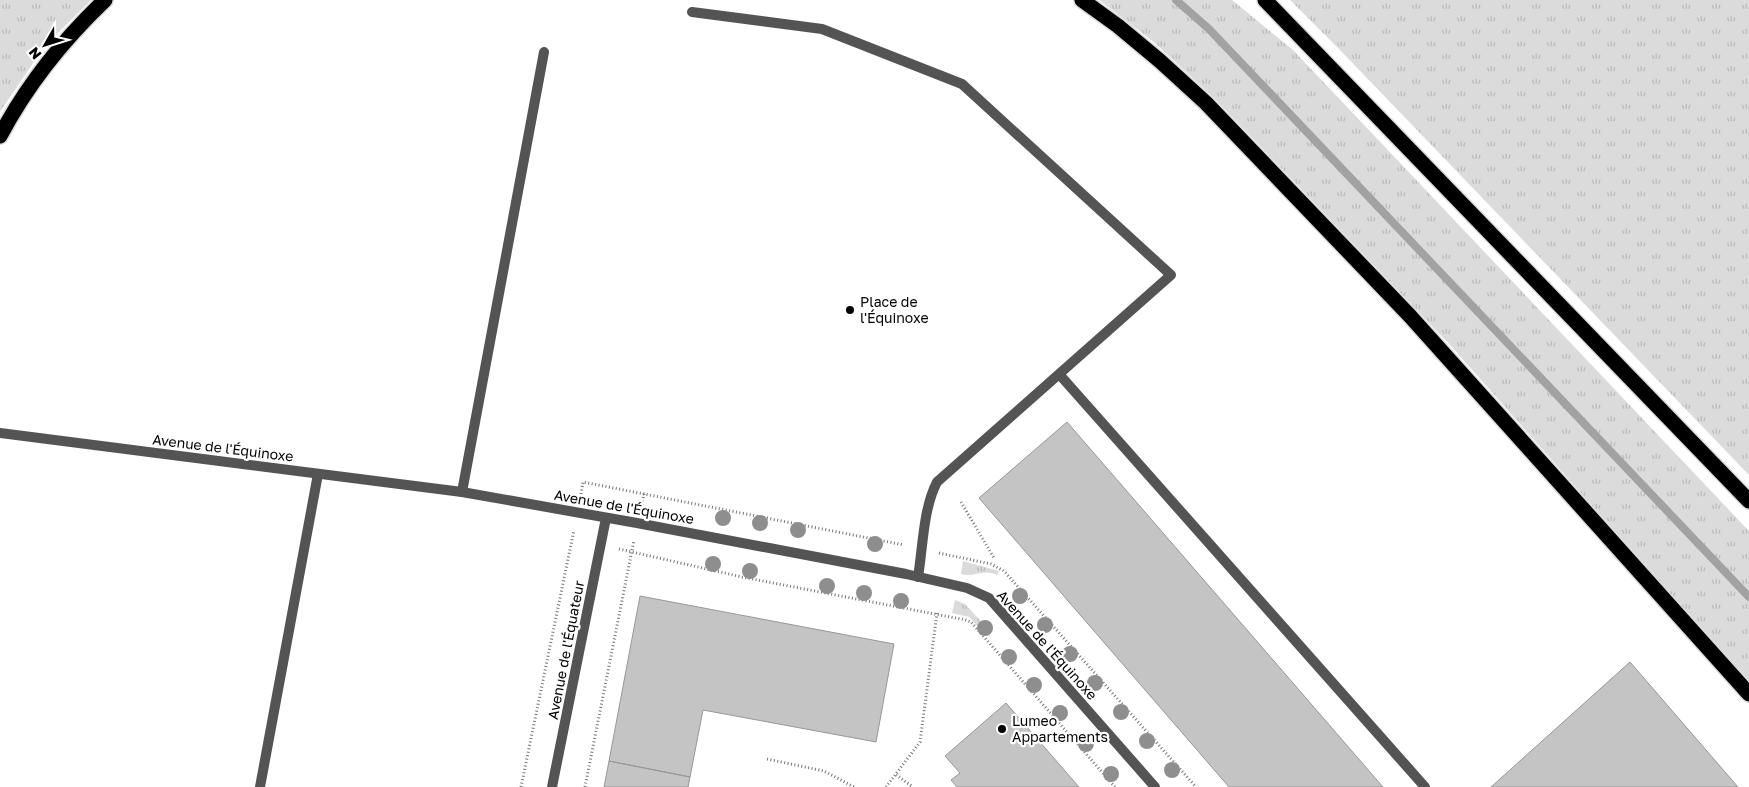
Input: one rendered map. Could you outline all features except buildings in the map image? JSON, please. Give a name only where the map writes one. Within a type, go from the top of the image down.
[{"type":"highway","points":[[0,136],[16,107],[48,62],[80,25],[106,0]]},
{"type":"highway","points":[[1082,0],[1137,41],[1206,103],[1410,316],[1749,694]]},
{"type":"highway","points":[[1265,0],[1749,501]]},
{"type":"street","points":[[692,12],[822,29],[962,84],[1171,275],[937,482],[932,491],[918,577]]},
{"type":"street","points":[[462,492],[544,52]]},
{"type":"street","points":[[1059,374],[1425,787]]},
{"type":"street","name":"Avenue de l'Équinoxe","points":[[0,433],[462,492],[918,577],[967,588],[989,598],[1155,787]]},
{"type":"street","points":[[260,787],[318,474]]},
{"type":"street","name":"Avenue de l'Équateur","points":[[552,787],[606,518]]},
{"type":"path","name":"Avenue de l'Équinoxe","points":[[583,482],[901,545]]},
{"type":"path","points":[[961,502],[994,558]]},
{"type":"path","name":"Avenue de l'Équateur","points":[[521,787],[573,539]]},
{"type":"path","points":[[655,556],[742,577],[937,613],[971,622],[1116,787]]},
{"type":"path","name":"Avenue de l'Équinoxe","points":[[964,558],[991,564],[1004,571],[1196,787]]},
{"type":"path","points":[[585,787],[628,572]]},
{"type":"path","points":[[886,787],[920,742],[937,613]]},
{"type":"path","points":[[766,758],[824,771],[854,787]]},
{"type":"path","points":[[896,775],[913,787]]},
{"type":"green space","points":[[0,0],[91,0],[44,47],[0,112]]},
{"type":"green space","points":[[1099,0],[1232,0],[1293,50],[1749,531],[1749,683],[1451,346],[1214,98],[1155,43]]},
{"type":"green space","points":[[1290,0],[1749,0],[1749,475],[1338,48]]},
{"type":"green space","points":[[963,561],[999,571],[997,575],[987,572],[970,575],[961,574]]},
{"type":"green space","points":[[955,600],[965,604],[988,629],[984,633],[969,617],[952,613]]},
{"type":"waterway","points":[[1176,0],[1209,29],[1749,597]]},
{"type":"place","name":"Place de l'Équinoxe","points":[[850,310]]},
{"type":"place","name":"Lumeo Appartements","points":[[1002,729]]}]
